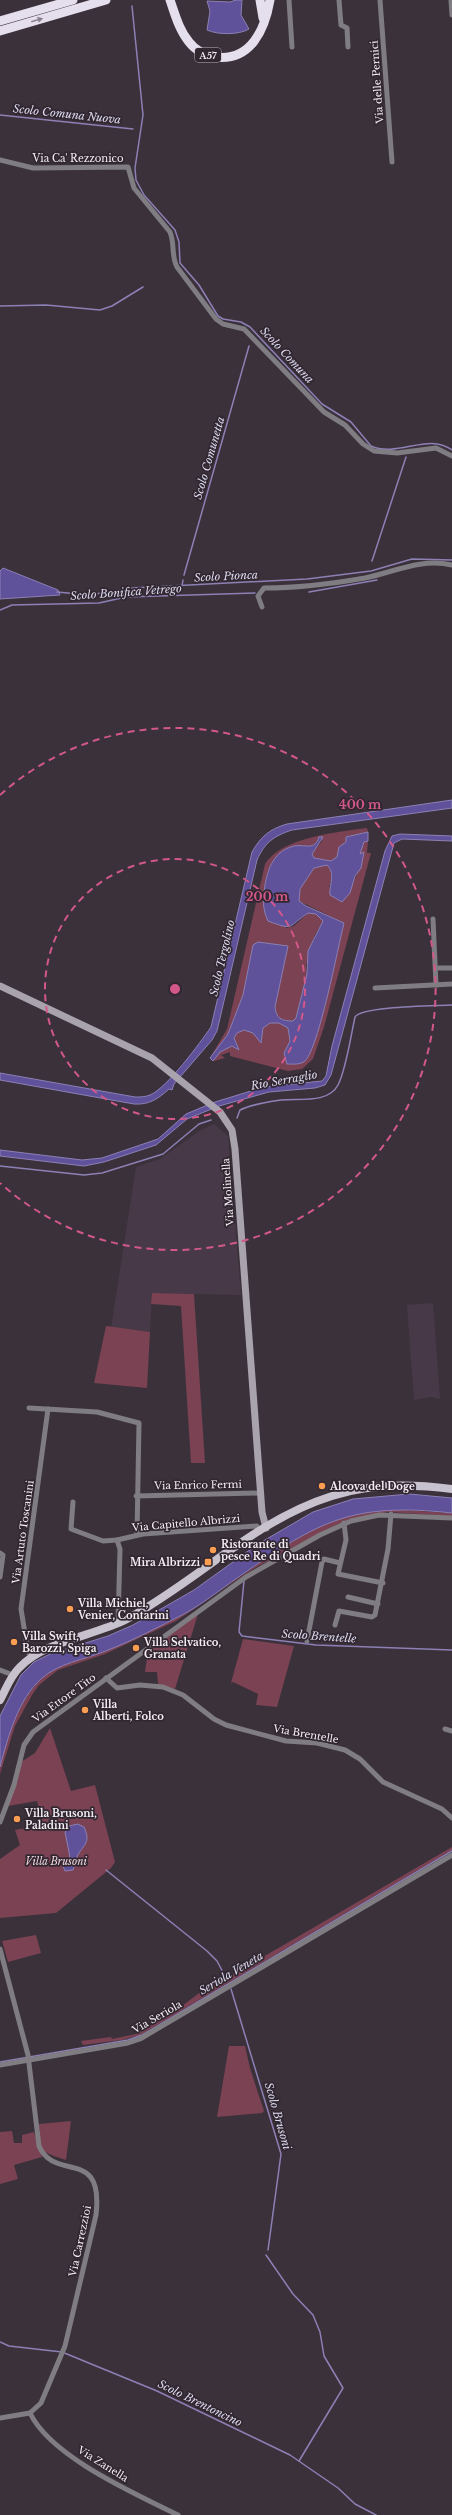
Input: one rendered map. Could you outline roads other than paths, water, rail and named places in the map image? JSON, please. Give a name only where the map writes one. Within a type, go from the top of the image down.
[{"type":"highway","points":[[10,18],[63,0]]},
{"type":"highway","points":[[0,21],[73,0]]},
{"type":"highway","points":[[0,31],[106,0]]},
{"type":"highway","points":[[260,0],[264,15],[262,29]]},
{"type":"highway","name":"A57","points":[[171,1],[179,25],[189,43],[211,57],[231,57],[240,54],[254,43],[266,21],[270,0]]},
{"type":"main road","points":[[0,1700],[13,1675],[32,1657],[57,1645],[107,1630],[142,1611],[261,1527],[319,1501],[355,1490],[388,1486],[452,1490]]},
{"type":"street","points":[[289,0],[292,46]]},
{"type":"street","points":[[338,0],[341,25],[347,28],[348,47]]},
{"type":"street","name":"Via delle Pernici","points":[[380,0],[392,162]]},
{"type":"street","points":[[451,0],[452,15]]},
{"type":"street","name":"Via Ca' Rezzonico","points":[[0,160],[33,168],[128,167],[134,188],[170,232],[173,241],[173,258],[177,267],[216,319],[223,324],[244,329],[324,412],[345,425],[363,444],[374,451],[396,453],[436,448],[452,456]]},
{"type":"street","points":[[262,607],[258,596],[264,588],[305,587],[364,578],[410,565],[452,565]]},
{"type":"street","points":[[433,919],[436,985]]},
{"type":"street","points":[[436,968],[452,968]]},
{"type":"street","points":[[375,988],[452,984]]},
{"type":"street","name":"Via Molinella","points":[[0,986],[136,1049],[152,1058],[179,1082],[206,1099],[220,1112],[230,1127],[234,1140],[260,1493],[261,1527]]},
{"type":"street","points":[[29,1408],[97,1412],[139,1423],[136,1496],[137,1535]]},
{"type":"street","name":"Via Artuto Toscanini","points":[[32,1657],[28,1652],[21,1609],[48,1409]]},
{"type":"street","name":"Via Enrico Fermi","points":[[136,1496],[260,1493]]},
{"type":"street","name":"Via Capitello Albrizzi","points":[[73,1502],[71,1529],[103,1541],[117,1540],[137,1535],[261,1527]]},
{"type":"street","points":[[335,1625],[339,1611],[374,1617],[383,1583],[391,1514]]},
{"type":"street","name":"Via Ettore Tito","points":[[0,1822],[14,1785],[27,1738],[44,1722],[256,1570],[344,1524],[370,1516],[391,1514],[452,1518]]},
{"type":"street","points":[[344,1524],[346,1535],[338,1573],[383,1583]]},
{"type":"street","points":[[117,1540],[120,1549],[118,1624]]},
{"type":"street","points":[[0,1553],[3,1555],[0,1577]]},
{"type":"street","points":[[308,1641],[322,1562],[324,1560],[340,1563]]},
{"type":"street","points":[[348,1597],[378,1604]]},
{"type":"street","points":[[0,1670],[13,1675]]},
{"type":"street","name":"Via Brentelle","points":[[106,1678],[116,1688],[152,1685],[177,1692],[226,1725],[286,1741],[317,1743],[349,1752],[383,1782],[442,1809],[452,1818]]},
{"type":"street","points":[[445,1729],[452,1731]]},
{"type":"street","name":"Via Seriola","points":[[0,2065],[29,2058],[128,2043],[140,2039],[452,1855]]},
{"type":"street","name":"Via Carrezzioi","points":[[0,1949],[29,2058],[37,2134],[41,2151],[52,2160],[86,2173],[93,2180],[98,2190],[96,2215],[63,2353],[40,2403],[30,2414]]},
{"type":"street","points":[[0,2418],[30,2414]]},
{"type":"street","name":"Via Zanella","points":[[30,2414],[41,2430],[68,2453],[123,2487],[178,2515]]},
{"type":"waterway","name":"Scolo Comuna","points":[[132,6],[143,115],[135,168],[136,180],[144,195],[175,230],[179,242],[180,263],[199,285],[218,316],[223,319],[241,322],[250,327],[322,404],[351,422],[371,446],[381,449],[392,449],[433,443],[443,445],[452,450]]},
{"type":"waterway","name":"Scolo Comuna Nuova","points":[[0,115],[133,129]]},
{"type":"waterway","points":[[0,306],[46,305],[100,310],[112,306],[143,287]]},
{"type":"waterway","name":"Scolo Comunetta","points":[[184,575],[249,346]]},
{"type":"waterway","name":"Scolo Bonifica Vetrego","points":[[372,561],[406,457]]},
{"type":"waterway","name":"Scolo Pionca","points":[[57,592],[89,595],[132,588],[307,579],[371,571],[412,559],[452,560]]},
{"type":"waterway","name":"Scolo Comunetta","points":[[182,586],[183,580]]},
{"type":"waterway","name":"Scolo Bonifica Vetrego","points":[[309,592],[377,580]]},
{"type":"waterway","name":"Scolo Bonifica Vetrego","points":[[0,610],[12,605],[99,603],[126,597],[255,593]]},
{"type":"waterway","points":[[237,1118],[240,1110],[265,1102],[320,1098],[333,1091],[341,1079],[355,1017],[360,1013],[416,1006],[452,1005]]},
{"type":"waterway","points":[[0,1166],[84,1175],[102,1173],[163,1154],[199,1124],[211,1120]]},
{"type":"waterway","name":"Scolo Brentelle","points":[[244,1581],[239,1632],[242,1636],[316,1645],[452,1650]]},
{"type":"waterway","name":"Seriola Veneta","points":[[0,2062],[128,2040],[142,2035],[452,1851]]},
{"type":"waterway","name":"Scolo Brusoni","points":[[106,1870],[207,1951],[217,1961],[225,1976]]},
{"type":"waterway","name":"Scolo Brusoni","points":[[231,1989],[281,2154],[268,2250]]},
{"type":"waterway","name":"Scolo Brusoni","points":[[266,2255],[293,2294],[313,2315],[320,2332],[324,2356],[343,2388],[299,2461]]},
{"type":"waterway","name":"Scolo Brentoncino","points":[[0,2342],[9,2346],[62,2352],[157,2391],[290,2455],[338,2488],[355,2504],[376,2515]]},
{"type":"place","name":"Alcova del Doge","points":[[322,1486]]},
{"type":"place","name":"Ristorante di pesce Re di Quadri","points":[[213,1550]]},
{"type":"place","name":"Mira Albrizzi","points":[[208,1562]]},
{"type":"place","name":"Villa Michiel, Venier, Contarini","points":[[70,1609]]},
{"type":"place","name":"Villa Swift, Barozzi, Spiga","points":[[14,1642]]},
{"type":"place","name":"Villa Selvatico, Granata","points":[[136,1648]]},
{"type":"place","name":"Villa Alberti, Folco","points":[[85,1710]]},
{"type":"place","name":"Villa Brusoni, Paladini","points":[[17,1819]]},
{"type":"water label","name":"Scolo Tergolino","points":[[222,958]]},
{"type":"water label","name":"Rio Serraglio","points":[[284,1080]]},
{"type":"park label","name":"Villa Brusoni","points":[[56,1861]]}]
